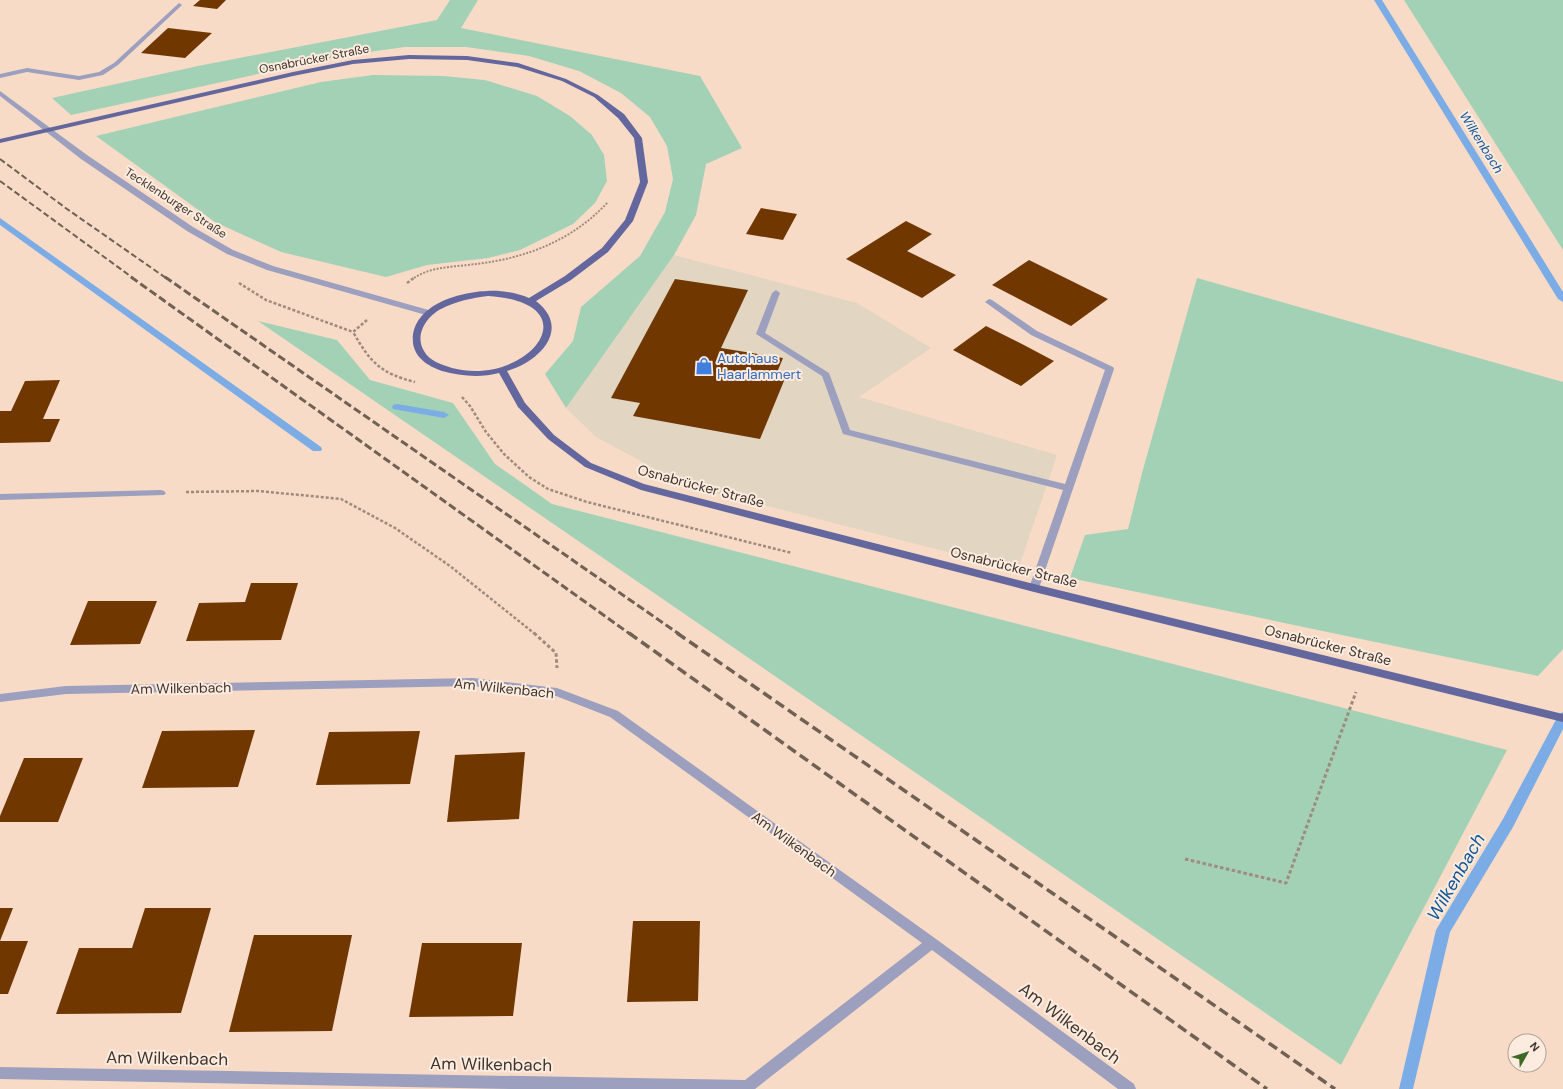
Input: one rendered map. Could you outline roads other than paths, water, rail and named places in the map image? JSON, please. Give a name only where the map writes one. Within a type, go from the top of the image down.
[{"type":"main road","name":"Osnabrücker Straße","points":[[0,141],[293,74],[353,62],[409,57],[467,58],[518,65],[564,80],[596,96],[621,116],[638,138],[644,182],[629,221],[605,250],[568,278],[529,302]]},
{"type":"main road","points":[[488,293],[507,294],[529,302],[539,308],[547,319],[548,330],[545,341],[534,354],[520,363],[502,370],[464,374],[447,370],[430,363],[419,352],[415,339],[418,326],[429,313],[452,300],[472,294],[488,293]]},
{"type":"main road","name":"Osnabrücker Straße","points":[[502,370],[521,404],[551,437],[588,465],[641,487],[1034,588],[1563,718]]},
{"type":"street","points":[[0,76],[27,70],[79,78],[101,74],[112,67],[180,5]]},
{"type":"street","name":"Tecklenburger Straße","points":[[0,93],[84,157],[190,229],[230,252],[270,268],[429,313]]},
{"type":"street","points":[[776,293],[760,334],[826,375],[846,432],[1069,488]]},
{"type":"street","points":[[989,302],[1034,333],[1110,368],[1034,588]]},
{"type":"street","points":[[0,497],[161,493]]},
{"type":"street","name":"Am Wilkenbach","points":[[0,698],[66,690],[473,682],[557,692],[614,714],[932,943],[1129,1089]]},
{"type":"street","name":"Am Wilkenbach","points":[[0,1073],[747,1087],[932,943]]},
{"type":"waterway","name":"Wilkenbach","points":[[1378,0],[1563,299]]},
{"type":"waterway","points":[[0,221],[317,449]]},
{"type":"waterway","points":[[397,407],[444,415]]},
{"type":"waterway","name":"Wilkenbach","points":[[1406,1089],[1443,930],[1508,823],[1563,717]]},
{"type":"railway","points":[[0,159],[67,209],[166,278]]},
{"type":"railway","points":[[0,181],[133,278]]},
{"type":"railway","points":[[131,277],[630,634]]},
{"type":"railway","points":[[165,277],[679,634]]},
{"type":"railway","points":[[629,633],[1267,1089]]},
{"type":"railway","points":[[677,633],[1335,1089]]},
{"type":"place","name":"Autohaus Haarlammert","points":[[704,366]]}]
